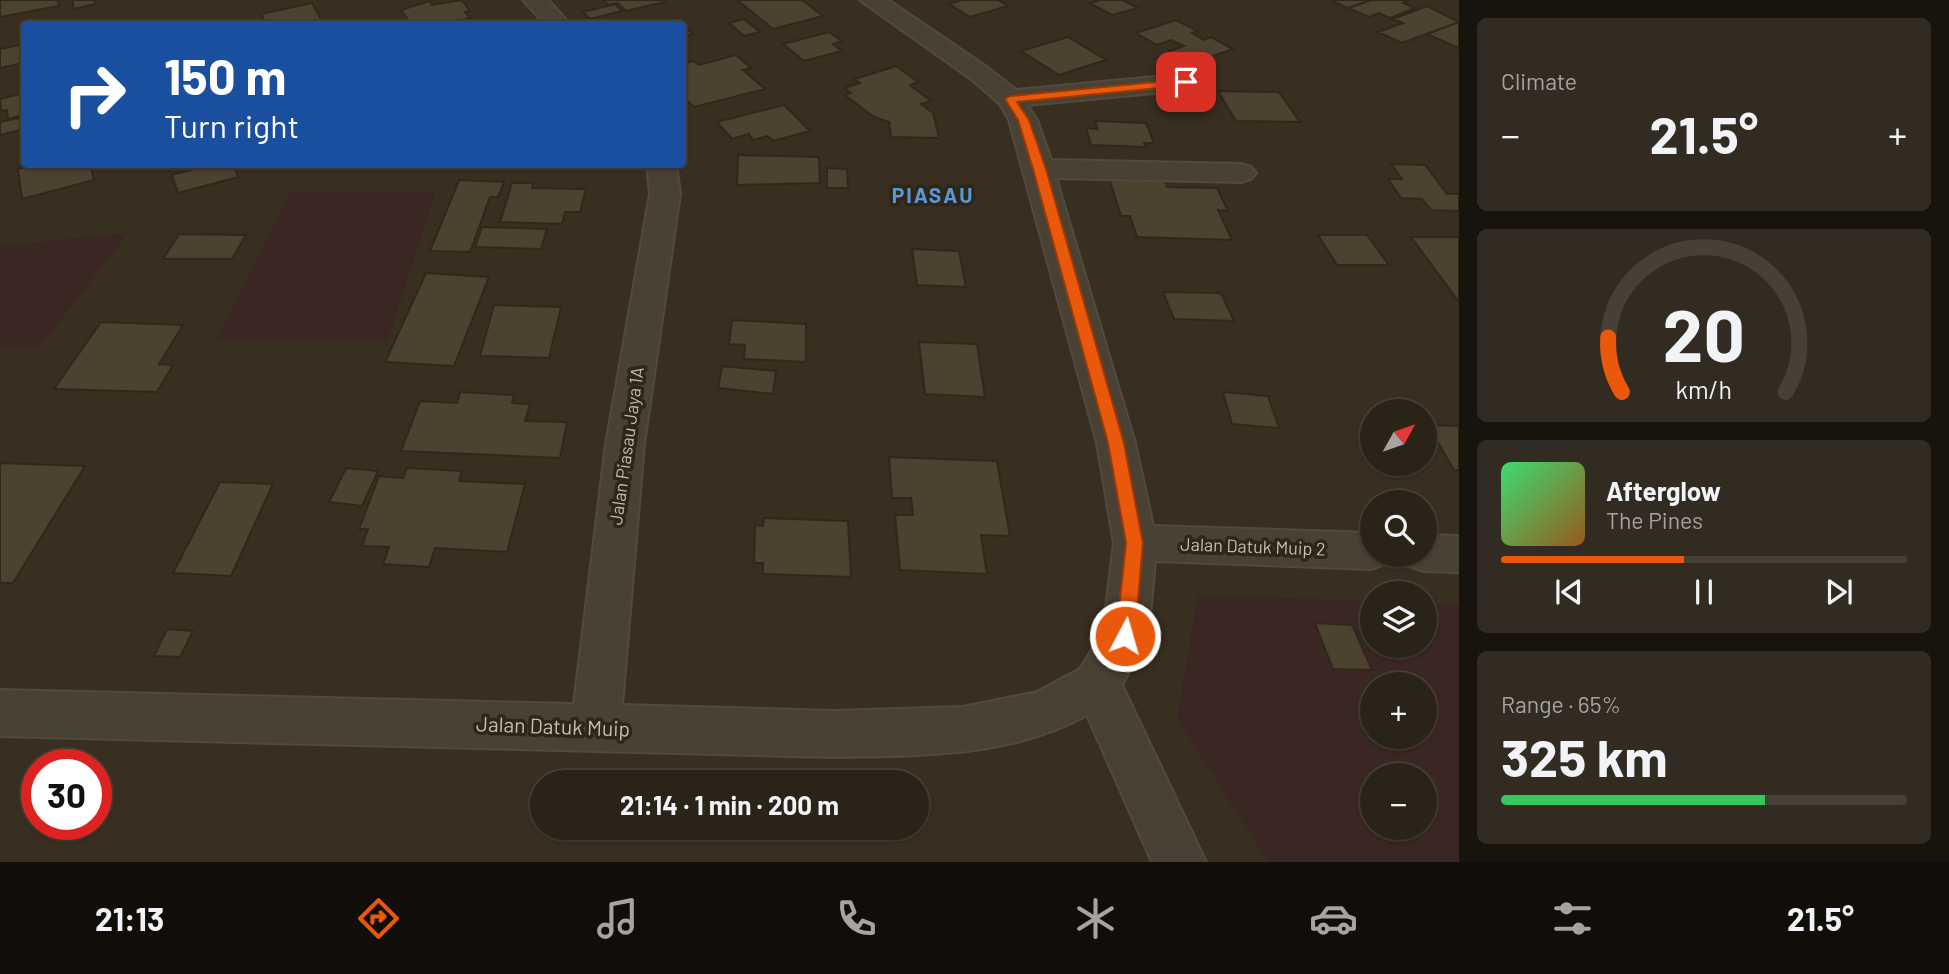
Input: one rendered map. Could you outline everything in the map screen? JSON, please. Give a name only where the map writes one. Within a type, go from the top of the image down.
[{"type":"street","points":[[535,0],[555,21]]},
{"type":"street","points":[[872,0],[979,73],[1010,99],[1023,120],[1040,169],[1116,443],[1135,543],[1125,636],[1097,684],[1179,862]]},
{"type":"street","points":[[1010,99],[1186,82]]},
{"type":"street","name":"Jalan Piasau Jaya 1A","points":[[595,729],[625,444],[664,194],[661,168]]},
{"type":"street","points":[[1040,169],[1241,173]]},
{"type":"street","name":"Jalan Datuk Muip 2","points":[[1135,543],[1360,551]]},
{"type":"street","points":[[1437,553],[1459,554]]},
{"type":"street","name":"Jalan Datuk Muip","points":[[0,713],[834,734],[963,730],[1044,713],[1097,684]]},
{"type":"shaded area","points":[[291,191],[436,191],[388,340],[217,340]]},
{"type":"shaded area","points":[[128,233],[38,349],[0,349],[0,246]]},
{"type":"shaded area","points":[[1198,595],[1360,601],[1360,658],[1437,658],[1437,603],[1459,604],[1459,862],[1268,862],[1177,718]]},
{"type":"building","points":[[0,0],[58,0],[59,6],[0,17]]},
{"type":"building","points":[[72,0],[95,0],[96,4],[74,9]]},
{"type":"building","points":[[462,0],[470,11],[465,12],[470,18],[456,21],[409,21],[401,10],[429,1],[432,5]]},
{"type":"building","points":[[603,0],[665,2],[626,11],[618,3],[608,5]]},
{"type":"building","points":[[737,0],[802,0],[823,16],[773,29]]},
{"type":"building","points":[[962,0],[998,0],[1008,6],[970,17],[949,4]]},
{"type":"building","points":[[1123,0],[1138,8],[1112,15],[1090,3]]},
{"type":"building","points":[[1330,0],[1371,0],[1348,8]]},
{"type":"building","points":[[1371,0],[1409,0],[1403,3],[1415,8],[1390,18],[1379,13],[1369,17],[1348,8]]},
{"type":"building","points":[[312,3],[322,21],[265,21],[261,14]]},
{"type":"building","points":[[615,4],[622,11],[590,19],[583,12]]},
{"type":"building","points":[[1427,6],[1459,22],[1402,43],[1378,32],[1403,23],[1393,19]]},
{"type":"building","points":[[744,19],[760,32],[744,36],[729,23]]},
{"type":"building","points":[[1176,20],[1198,31],[1192,33],[1204,40],[1211,37],[1233,49],[1193,63],[1170,51],[1184,46],[1171,40],[1157,45],[1136,33]]},
{"type":"building","points":[[1459,22],[1459,48],[1427,34]]},
{"type":"building","points":[[829,32],[842,41],[833,44],[842,51],[804,61],[783,44]]},
{"type":"building","points":[[1068,37],[1106,60],[1059,75],[1021,51]]},
{"type":"building","points":[[21,45],[21,64],[0,68],[0,49]]},
{"type":"building","points":[[736,55],[751,68],[743,70],[765,89],[694,107],[686,100],[686,63],[694,61],[699,65]]},
{"type":"building","points":[[896,66],[918,82],[910,85],[931,101],[921,104],[933,113],[939,138],[891,137],[889,122],[874,117],[845,95],[851,93],[845,88],[860,83],[855,79]]},
{"type":"building","points":[[1218,91],[1279,92],[1300,122],[1236,121]]},
{"type":"building","points":[[21,94],[21,116],[8,119],[7,110],[1,111],[0,99]]},
{"type":"building","points":[[784,105],[810,131],[773,141],[768,136],[753,140],[749,134],[732,139],[717,122]]},
{"type":"building","points":[[19,118],[21,130],[0,135],[0,122]]},
{"type":"building","points":[[1095,121],[1146,123],[1154,143],[1144,143],[1146,147],[1091,145],[1086,128],[1098,129]]},
{"type":"building","points":[[738,155],[819,157],[820,183],[737,185]]},
{"type":"building","points":[[1391,164],[1425,165],[1447,194],[1459,194],[1459,211],[1431,210],[1422,199],[1401,198],[1388,179],[1402,179]]},
{"type":"building","points":[[91,168],[94,180],[22,199],[18,169]]},
{"type":"building","points":[[197,168],[235,168],[238,177],[178,193],[172,175]]},
{"type":"building","points":[[827,168],[847,169],[848,188],[827,188]]},
{"type":"building","points":[[1109,178],[1165,180],[1167,187],[1217,188],[1228,211],[1218,210],[1232,240],[1137,237],[1130,216],[1121,216]]},
{"type":"building","points":[[459,180],[504,182],[498,197],[490,197],[470,252],[430,251]]},
{"type":"building","points":[[512,183],[533,183],[532,188],[586,189],[580,212],[565,212],[562,224],[500,222]]},
{"type":"building","points":[[482,227],[547,229],[541,249],[475,247]]},
{"type":"building","points":[[179,234],[246,235],[232,259],[163,259]]},
{"type":"building","points":[[1318,235],[1367,235],[1389,265],[1337,265]]},
{"type":"building","points":[[1411,237],[1459,237],[1459,302]]},
{"type":"building","points":[[912,249],[959,251],[966,287],[917,285]]},
{"type":"building","points":[[426,273],[489,277],[454,366],[385,362]]},
{"type":"building","points":[[1163,292],[1221,293],[1234,321],[1174,319]]},
{"type":"building","points":[[494,305],[561,307],[549,358],[480,356]]},
{"type":"building","points":[[732,320],[806,324],[806,362],[744,359],[745,345],[729,344]]},
{"type":"building","points":[[101,322],[183,325],[159,364],[173,365],[157,392],[54,389]]},
{"type":"building","points":[[919,342],[977,344],[985,397],[925,394]]},
{"type":"building","points":[[722,366],[776,371],[773,394],[718,388]]},
{"type":"building","points":[[460,392],[514,395],[512,403],[530,404],[525,421],[567,422],[560,458],[401,451],[420,401],[457,403]]},
{"type":"building","points":[[1223,392],[1268,396],[1279,428],[1232,424]]},
{"type":"building","points":[[1437,425],[1459,426],[1459,470],[1454,470],[1437,441]]},
{"type":"building","points":[[889,457],[997,461],[1010,536],[981,535],[987,574],[900,570],[895,515],[913,515],[911,498],[892,498]]},
{"type":"building","points":[[0,463],[85,466],[13,583],[0,583]]},
{"type":"building","points":[[346,468],[378,471],[362,506],[329,502]]},
{"type":"building","points":[[407,468],[462,471],[459,481],[525,484],[507,552],[435,548],[429,567],[383,564],[389,547],[362,546],[368,529],[359,529],[379,476],[403,478]]},
{"type":"building","points":[[220,482],[273,484],[231,576],[173,573]]},
{"type":"building","points":[[764,518],[848,521],[851,577],[763,574],[763,563],[754,563],[755,525],[763,526]]},
{"type":"building","points":[[1315,623],[1352,625],[1360,643],[1360,658],[1367,658],[1372,670],[1333,669]]},
{"type":"building","points":[[167,629],[193,631],[180,657],[154,656]]},
{"type":"district","name":"PIASAU","points":[[933,196]]},
{"type":"route","points":[[1125,636],[1135,543],[1116,443],[1040,169],[1023,120],[1010,99],[1186,82]]}]
